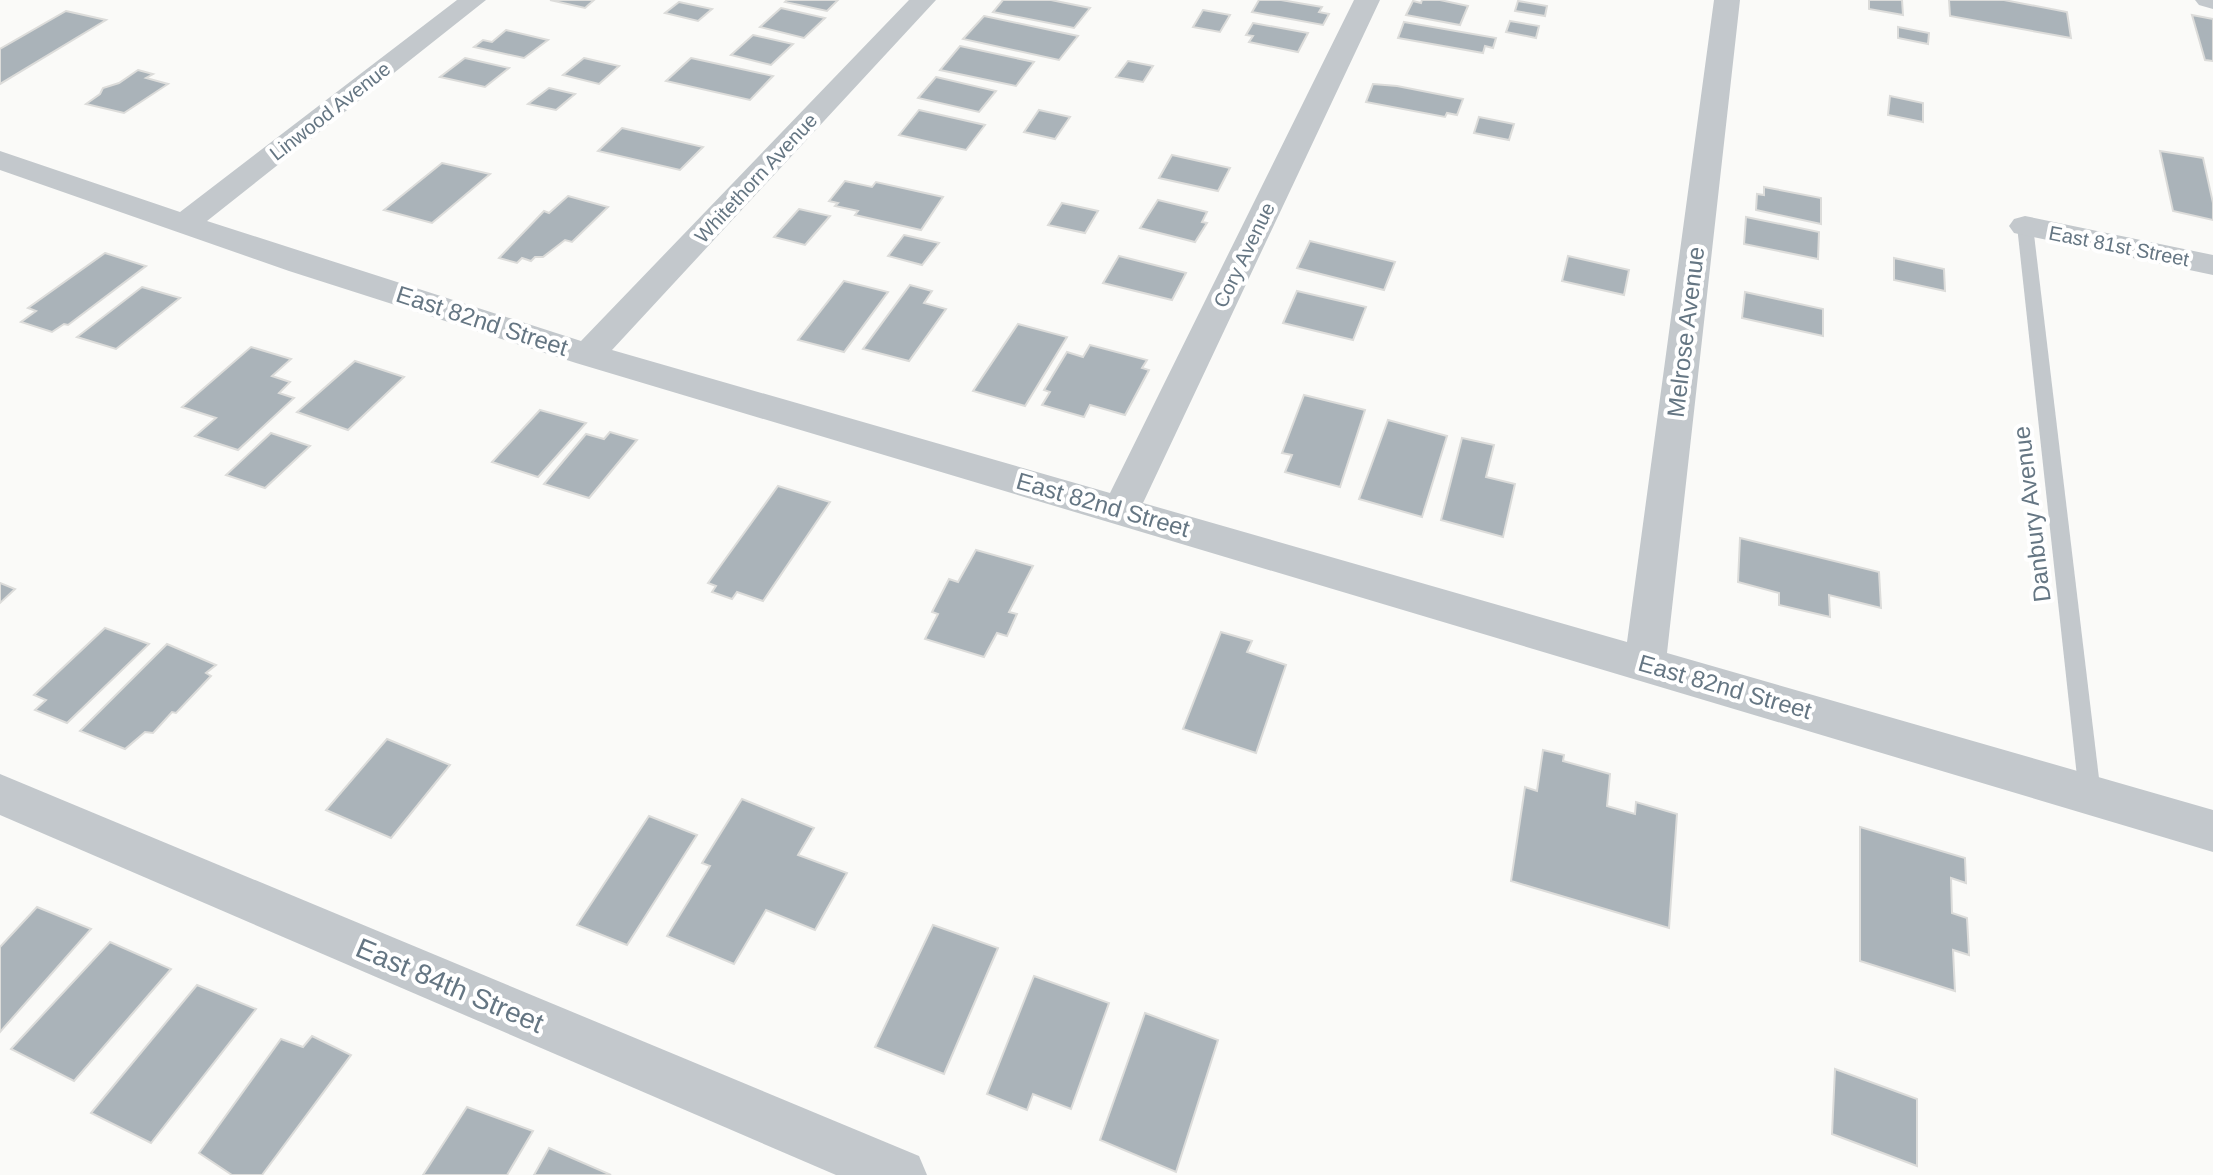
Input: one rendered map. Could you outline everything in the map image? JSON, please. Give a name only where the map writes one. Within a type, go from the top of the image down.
[{"type":"street","name":"Linwood Avenue","points":[[186,222],[473,0]]},
{"type":"street","name":"Whitethorn Avenue","points":[[588,355],[923,0]]},
{"type":"street","name":"Cory Avenue","points":[[1121,510],[1367,0]]},
{"type":"street","name":"Melrose Avenue","points":[[1645,663],[1727,0]]},
{"type":"street","name":"East 82nd Street","points":[[5,166],[186,222],[300,264],[588,355],[2213,831]]},
{"type":"street","name":"East 81st Street","points":[[2025,226],[2213,265]]},
{"type":"street","name":"East 84th Street","points":[[0,794],[900,1175]]},
{"type":"lane","name":"Danbury Avenue","points":[[2025,226],[2090,795]]},
{"type":"building","points":[[550,0],[594,0],[585,8]]},
{"type":"building","points":[[838,0],[827,11],[785,2]]},
{"type":"building","points":[[1003,0],[1051,0],[1090,8],[1074,28],[993,12]]},
{"type":"building","points":[[1259,0],[1281,0],[1322,7],[1319,12],[1329,14],[1323,25],[1252,12]]},
{"type":"building","points":[[1422,0],[1468,6],[1460,25],[1406,15],[1413,1],[1421,3]]},
{"type":"building","points":[[1869,0],[1902,0],[1903,15],[1869,9]]},
{"type":"building","points":[[1949,0],[2004,0],[2067,12],[2071,38],[1950,16]]},
{"type":"building","points":[[1518,1],[1547,6],[1545,16],[1515,11]]},
{"type":"building","points":[[679,2],[712,9],[698,21],[665,13]]},
{"type":"building","points":[[781,8],[825,18],[804,38],[760,27]]},
{"type":"building","points":[[1203,10],[1230,15],[1220,32],[1193,27]]},
{"type":"building","points":[[66,11],[106,20],[0,84],[0,49]]},
{"type":"building","points":[[2192,15],[2213,19],[2213,61],[2205,60]]},
{"type":"building","points":[[984,16],[1078,36],[1059,60],[963,39]]},
{"type":"building","points":[[1510,21],[1539,26],[1536,38],[1506,32]]},
{"type":"building","points":[[1404,22],[1496,38],[1493,48],[1485,46],[1483,53],[1398,38]]},
{"type":"building","points":[[1253,23],[1308,33],[1298,52],[1249,42],[1253,36],[1246,35]]},
{"type":"building","points":[[1898,27],[1929,33],[1928,44],[1898,38]]},
{"type":"building","points":[[506,30],[548,40],[524,58],[474,47],[483,40],[492,42]]},
{"type":"building","points":[[753,35],[793,44],[771,65],[731,55]]},
{"type":"building","points":[[960,46],[1034,62],[1016,86],[940,70]]},
{"type":"building","points":[[465,58],[509,68],[485,87],[440,77]]},
{"type":"building","points":[[584,58],[619,66],[599,84],[563,75]]},
{"type":"building","points":[[691,58],[773,76],[750,100],[666,81]]},
{"type":"building","points":[[1128,61],[1153,66],[1143,82],[1116,77]]},
{"type":"building","points":[[138,70],[153,74],[146,78],[168,84],[124,113],[86,104],[103,88],[119,83]]},
{"type":"building","points":[[936,77],[996,91],[979,112],[918,98]]},
{"type":"building","points":[[1373,84],[1463,99],[1457,115],[1447,113],[1445,117],[1366,102]]},
{"type":"building","points":[[549,88],[575,94],[556,110],[528,104]]},
{"type":"building","points":[[1890,96],[1923,103],[1923,122],[1888,115]]},
{"type":"building","points":[[919,110],[985,125],[966,150],[899,135]]},
{"type":"building","points":[[1039,110],[1070,117],[1055,139],[1024,132]]},
{"type":"building","points":[[1479,117],[1514,124],[1509,140],[1474,133]]},
{"type":"building","points":[[622,128],[703,147],[680,170],[598,151]]},
{"type":"building","points":[[2160,151],[2203,158],[2213,203],[2213,220],[2173,211]]},
{"type":"building","points":[[1172,155],[1230,168],[1218,191],[1159,178]]},
{"type":"building","points":[[442,163],[490,174],[432,223],[384,210]]},
{"type":"building","points":[[845,181],[872,187],[876,182],[943,197],[921,230],[855,215],[858,211],[835,206],[838,203],[829,201]]},
{"type":"building","points":[[1764,187],[1821,198],[1821,224],[1756,210],[1757,194],[1764,195]]},
{"type":"building","points":[[568,196],[608,207],[572,242],[565,240],[543,257],[535,257],[531,261],[522,258],[517,263],[499,258],[544,211],[549,213]]},
{"type":"building","points":[[1158,200],[1207,212],[1202,222],[1207,223],[1195,242],[1140,228]]},
{"type":"building","points":[[1062,203],[1098,211],[1085,233],[1048,225]]},
{"type":"building","points":[[799,209],[830,216],[805,245],[774,237]]},
{"type":"building","points":[[1746,217],[1819,232],[1818,259],[1744,244]]},
{"type":"building","points":[[904,235],[939,243],[922,265],[888,256]]},
{"type":"building","points":[[1310,241],[1395,262],[1384,290],[1297,268]]},
{"type":"building","points":[[105,253],[146,266],[68,325],[64,324],[52,332],[21,322],[36,311],[28,308]]},
{"type":"building","points":[[1119,256],[1186,273],[1172,300],[1103,283]]},
{"type":"building","points":[[1568,256],[1629,270],[1624,295],[1562,281]]},
{"type":"building","points":[[1894,258],[1944,269],[1945,291],[1894,280]]},
{"type":"building","points":[[844,281],[888,292],[844,352],[798,340]]},
{"type":"building","points":[[910,285],[932,291],[924,303],[946,309],[909,361],[863,349]]},
{"type":"building","points":[[142,287],[180,298],[116,349],[77,337]]},
{"type":"building","points":[[1297,291],[1366,307],[1353,340],[1283,323]]},
{"type":"building","points":[[1745,292],[1823,309],[1823,336],[1742,318]]},
{"type":"building","points":[[1018,324],[1067,337],[1025,406],[973,391]]},
{"type":"building","points":[[1090,345],[1147,360],[1142,368],[1149,370],[1125,415],[1090,405],[1084,417],[1042,405],[1050,392],[1044,390],[1067,352],[1083,357]]},
{"type":"building","points":[[251,347],[291,359],[272,376],[290,382],[279,393],[294,398],[238,450],[195,436],[216,418],[182,407]]},
{"type":"building","points":[[355,361],[404,377],[348,430],[297,412]]},
{"type":"building","points":[[1304,395],[1365,410],[1340,487],[1285,472],[1292,455],[1282,453]]},
{"type":"building","points":[[540,410],[586,423],[538,477],[492,462]]},
{"type":"building","points":[[1388,420],[1447,436],[1422,517],[1359,499]]},
{"type":"building","points":[[610,432],[637,440],[589,498],[544,484],[586,434],[604,439]]},
{"type":"building","points":[[271,433],[310,446],[265,488],[226,475]]},
{"type":"building","points":[[1462,438],[1494,445],[1486,477],[1515,484],[1503,537],[1441,520]]},
{"type":"building","points":[[778,486],[830,502],[763,601],[737,592],[732,599],[712,592],[716,586],[708,583]]},
{"type":"building","points":[[1740,538],[1879,572],[1881,608],[1829,595],[1830,617],[1779,605],[1779,593],[1738,582]]},
{"type":"building","points":[[976,550],[1033,566],[1009,612],[1017,614],[1007,636],[997,633],[984,657],[925,639],[938,614],[932,612],[949,579],[958,582]]},
{"type":"building","points":[[0,583],[15,589],[0,603]]},
{"type":"building","points":[[105,628],[149,644],[67,723],[35,710],[46,700],[34,695]]},
{"type":"building","points":[[1221,632],[1252,641],[1247,652],[1286,665],[1256,753],[1183,729]]},
{"type":"building","points":[[167,644],[216,665],[206,673],[211,676],[176,713],[172,712],[153,733],[145,732],[125,749],[80,731]]},
{"type":"building","points":[[387,739],[450,765],[391,838],[326,810]]},
{"type":"building","points":[[1543,750],[1564,755],[1563,761],[1610,774],[1607,806],[1635,814],[1636,802],[1677,814],[1669,928],[1511,881],[1525,787],[1537,791]]},
{"type":"building","points":[[742,799],[814,828],[798,855],[847,873],[815,930],[766,910],[734,964],[667,936],[710,866],[702,863]]},
{"type":"building","points":[[649,816],[697,835],[627,945],[577,925]]},
{"type":"building","points":[[1860,827],[1965,858],[1966,883],[1951,878],[1952,913],[1967,918],[1969,955],[1953,950],[1955,991],[1860,961]]},
{"type":"building","points":[[37,907],[91,929],[0,1032],[0,947]]},
{"type":"building","points":[[933,925],[998,948],[944,1074],[875,1047]]},
{"type":"building","points":[[110,942],[171,969],[74,1081],[11,1049]]},
{"type":"building","points":[[1034,976],[1109,1003],[1071,1109],[1033,1094],[1027,1110],[987,1094]]},
{"type":"building","points":[[197,985],[256,1009],[151,1143],[91,1113]]},
{"type":"building","points":[[1145,1013],[1218,1040],[1176,1172],[1100,1140]]},
{"type":"building","points":[[312,1036],[351,1055],[262,1175],[232,1175],[199,1153],[281,1039],[303,1047]]},
{"type":"building","points":[[1835,1069],[1917,1099],[1917,1166],[1832,1134]]},
{"type":"building","points":[[467,1107],[533,1131],[507,1175],[423,1175]]},
{"type":"building","points":[[549,1148],[611,1175],[534,1175]]}]
